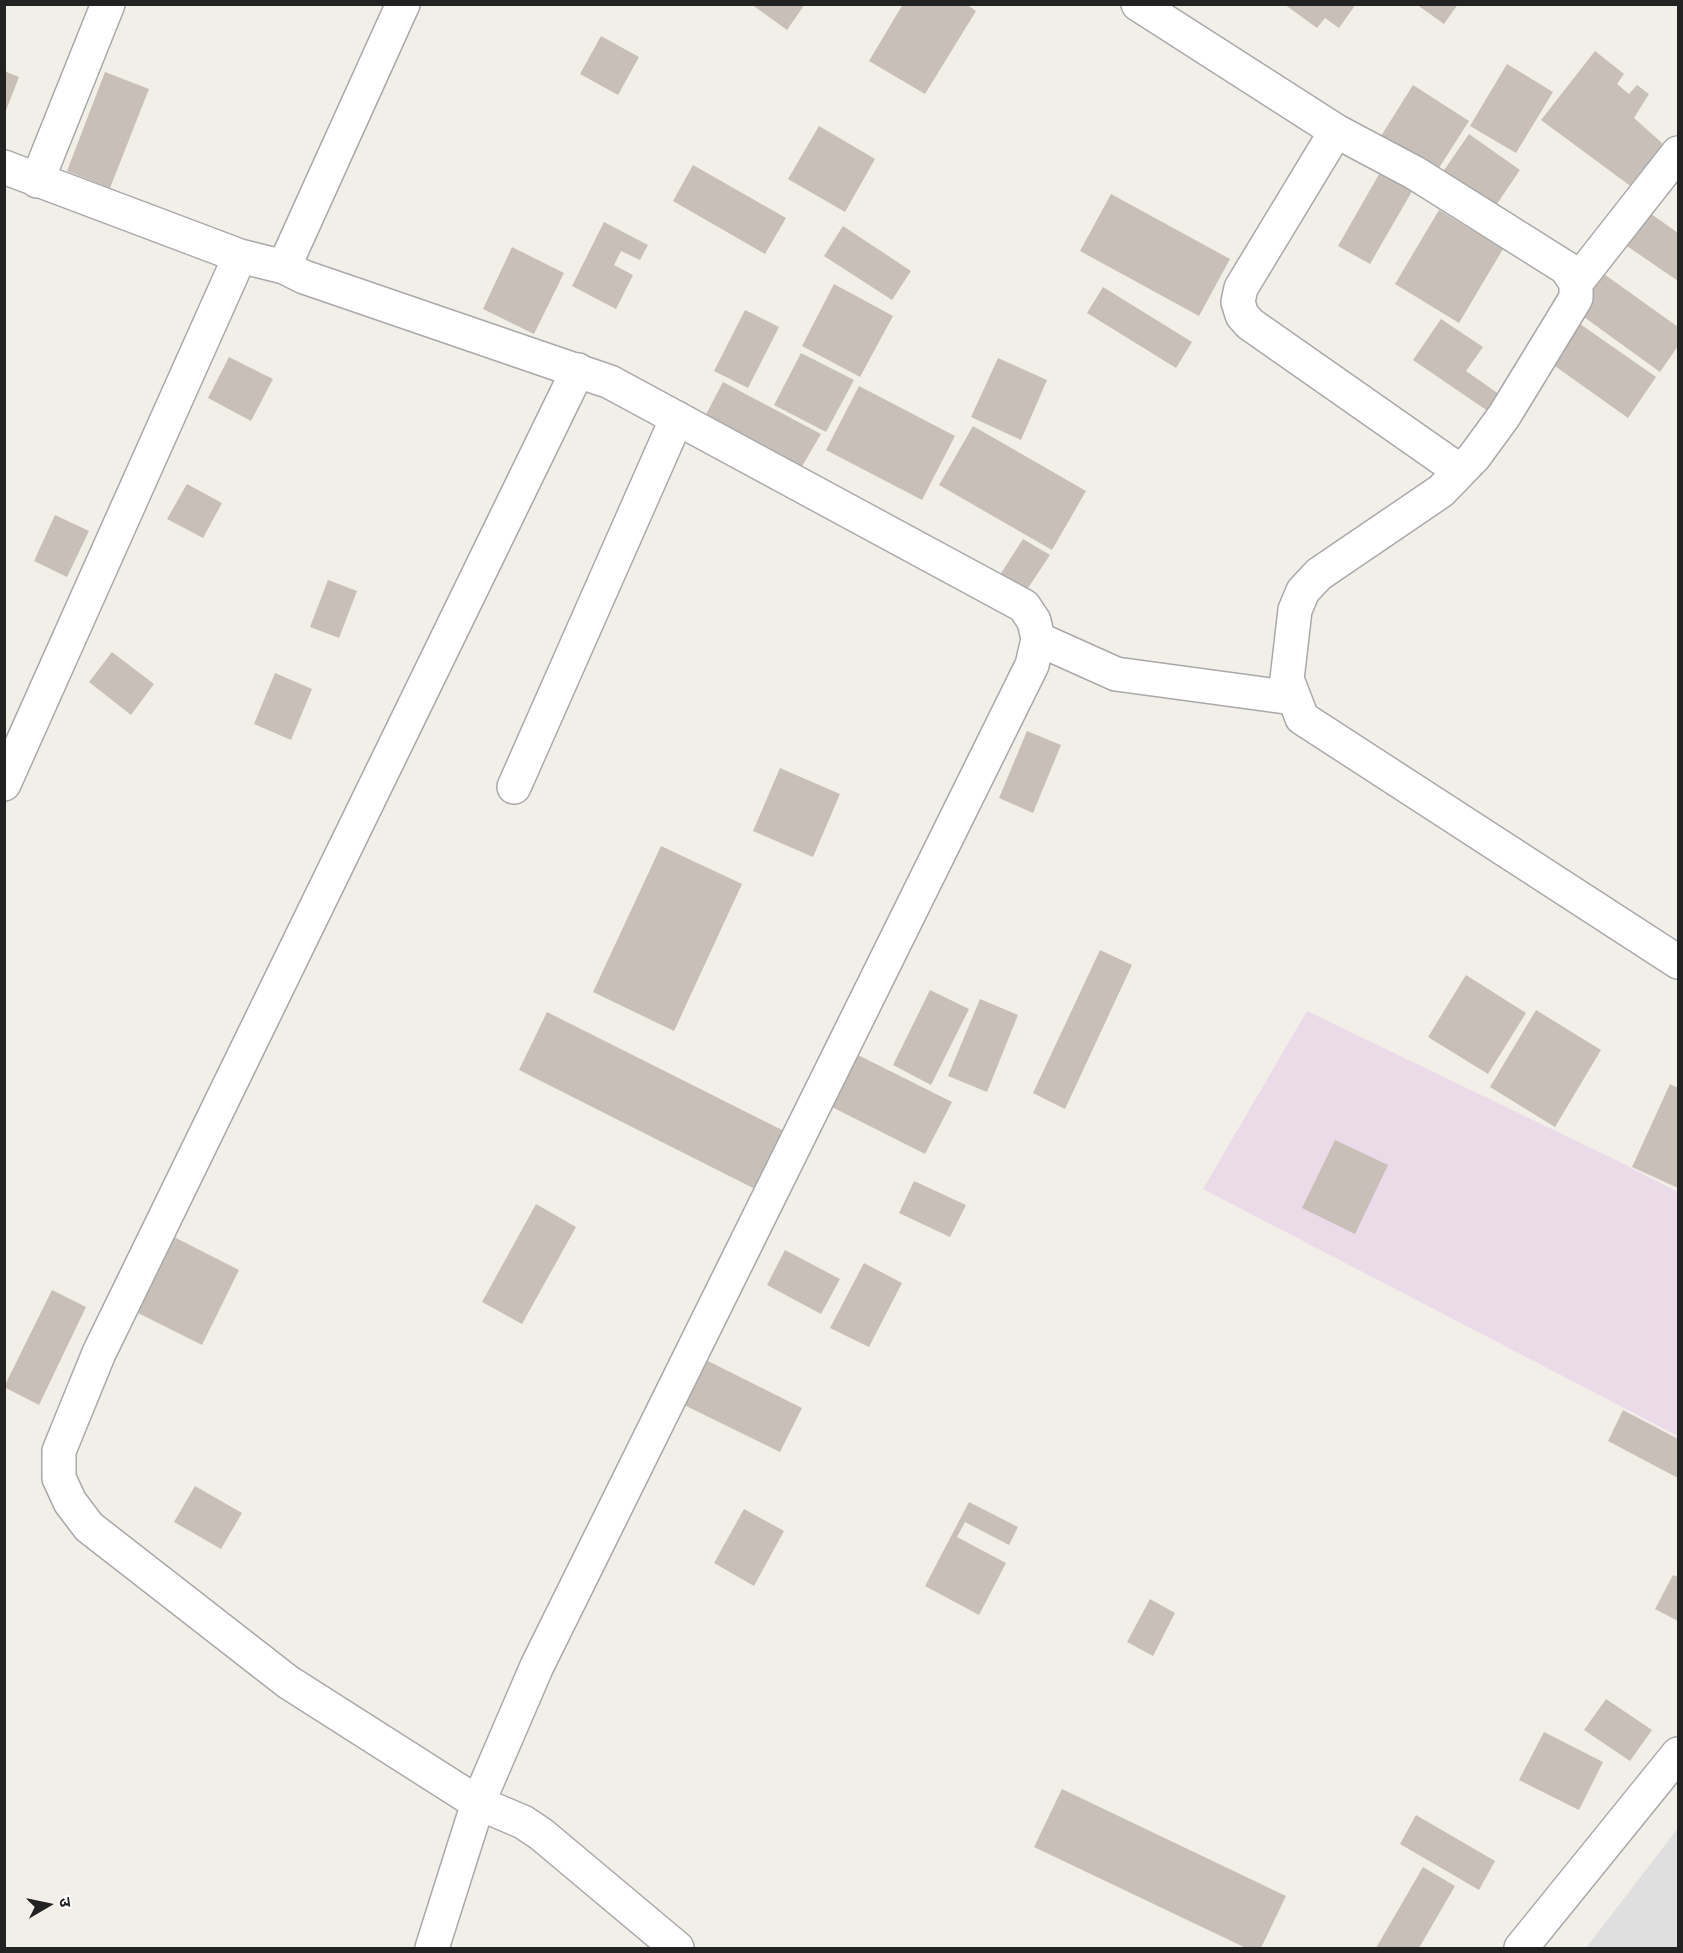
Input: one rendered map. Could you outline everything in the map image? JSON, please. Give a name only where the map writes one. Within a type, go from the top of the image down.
[{"type":"street","points":[[37,181],[108,4]]},
{"type":"street","points":[[284,267],[403,4]]},
{"type":"street","points":[[1138,4],[1336,131],[1415,173],[1556,261],[1566,268],[1576,283],[1576,298],[1485,443],[1461,471],[1441,491],[1319,574],[1303,591],[1295,610],[1287,679],[1302,718],[1678,962]]},
{"type":"street","points":[[1336,131],[1241,288],[1238,302],[1242,315],[1250,324],[1461,471]]},
{"type":"street","points":[[1576,283],[1678,153]]},
{"type":"street","points":[[4,167],[240,256],[284,267],[304,277],[610,382],[1024,606],[1034,621],[1038,639],[1032,665],[537,1666],[478,1803],[432,1948]]},
{"type":"street","points":[[4,784],[240,256]]},
{"type":"street","points":[[578,370],[99,1353],[59,1451],[59,1478],[70,1502],[89,1527],[288,1682],[478,1803],[523,1822],[541,1834],[677,1948]]},
{"type":"street","points":[[514,787],[677,418]]},
{"type":"street","points":[[1038,639],[1116,674],[1293,698]]},
{"type":"street","points":[[1521,1948],[1678,1754]]},
{"type":"shaded area","points":[[1307,1011],[1678,1192],[1678,1436],[1203,1189]]},
{"type":"shaded area","points":[[1678,1828],[1678,1948],[1586,1948]]},
{"type":"building","points":[[751,4],[805,4],[787,30]]},
{"type":"building","points":[[903,4],[966,4],[976,11],[925,94],[869,61]]},
{"type":"building","points":[[1284,4],[1356,4],[1339,28],[1325,18],[1317,28]]},
{"type":"building","points":[[1416,4],[1458,4],[1444,24]]},
{"type":"building","points":[[601,36],[639,57],[618,95],[580,74]]},
{"type":"building","points":[[1595,51],[1624,74],[1617,84],[1629,94],[1637,85],[1649,94],[1634,118],[1672,152],[1640,193],[1541,120]]},
{"type":"building","points":[[1507,64],[1553,92],[1516,153],[1470,126]]},
{"type":"building","points":[[4,71],[19,77],[5,113],[4,113]]},
{"type":"building","points":[[105,72],[149,89],[110,188],[67,171]]},
{"type":"building","points":[[1413,85],[1469,121],[1437,171],[1381,136]]},
{"type":"building","points":[[819,126],[875,159],[845,212],[788,179]]},
{"type":"building","points":[[1469,134],[1520,170],[1490,214],[1438,179]]},
{"type":"building","points":[[1386,162],[1418,181],[1370,264],[1338,246]]},
{"type":"building","points":[[693,165],[786,218],[765,254],[673,201]]},
{"type":"building","points":[[1111,194],[1230,259],[1199,316],[1080,251]]},
{"type":"building","points":[[1439,210],[1503,249],[1459,323],[1395,284]]},
{"type":"building","points":[[1647,211],[1678,233],[1678,281],[1624,244]]},
{"type":"building","points":[[604,222],[648,245],[640,260],[621,251],[614,265],[633,275],[616,309],[572,286]]},
{"type":"building","points":[[843,226],[911,271],[892,300],[824,256]]},
{"type":"building","points":[[512,247],[564,273],[534,334],[483,309]]},
{"type":"building","points":[[1604,274],[1678,327],[1678,346],[1660,372],[1577,312]]},
{"type":"building","points":[[834,284],[893,316],[860,377],[802,346]]},
{"type":"building","points":[[1103,287],[1192,342],[1176,368],[1087,313]]},
{"type":"building","points":[[745,310],[779,327],[748,388],[714,371]]},
{"type":"building","points":[[1441,319],[1483,347],[1466,371],[1506,399],[1495,416],[1413,360]]},
{"type":"building","points":[[1573,319],[1656,377],[1628,418],[1545,359]]},
{"type":"building","points":[[801,353],[854,380],[826,432],[774,405]]},
{"type":"building","points":[[229,357],[273,379],[251,421],[208,398]]},
{"type":"building","points":[[998,358],[1047,380],[1021,440],[971,417]]},
{"type":"building","points":[[723,382],[821,434],[801,468],[703,420]]},
{"type":"building","points":[[859,386],[955,436],[922,500],[826,450]]},
{"type":"building","points":[[973,426],[1086,491],[1052,550],[939,485]]},
{"type":"building","points":[[187,484],[222,503],[203,538],[167,519]]},
{"type":"building","points":[[55,515],[89,531],[67,577],[34,561]]},
{"type":"building","points":[[1023,539],[1050,555],[1024,594],[998,578]]},
{"type":"building","points":[[328,580],[357,591],[339,638],[310,627]]},
{"type":"building","points":[[112,652],[154,684],[131,715],[89,682]]},
{"type":"building","points":[[275,673],[312,689],[291,740],[254,724]]},
{"type":"building","points":[[1027,731],[1061,745],[1033,813],[999,798]]},
{"type":"building","points":[[780,768],[840,794],[813,857],[753,831]]},
{"type":"building","points":[[661,846],[742,884],[674,1031],[593,992]]},
{"type":"building","points":[[1100,950],[1132,965],[1065,1109],[1033,1093]]},
{"type":"building","points":[[1466,975],[1526,1013],[1488,1074],[1428,1037]]},
{"type":"building","points":[[930,990],[969,1009],[931,1085],[893,1065]]},
{"type":"building","points":[[980,999],[1018,1015],[987,1092],[948,1076]]},
{"type":"building","points":[[1536,1010],[1601,1050],[1555,1127],[1490,1087]]},
{"type":"building","points":[[547,1012],[788,1133],[759,1191],[519,1070]]},
{"type":"building","points":[[852,1052],[952,1102],[925,1154],[826,1104]]},
{"type":"building","points":[[1670,1084],[1678,1088],[1678,1188],[1632,1167]]},
{"type":"building","points":[[1335,1140],[1388,1165],[1355,1234],[1302,1208]]},
{"type":"building","points":[[914,1181],[966,1205],[950,1237],[899,1213]]},
{"type":"building","points":[[536,1204],[576,1227],[522,1324],[482,1302]]},
{"type":"building","points":[[170,1235],[239,1270],[202,1345],[132,1310]]},
{"type":"building","points":[[785,1250],[840,1279],[821,1314],[767,1285]]},
{"type":"building","points":[[864,1263],[902,1283],[869,1347],[830,1328]]},
{"type":"building","points":[[52,1290],[86,1307],[39,1405],[4,1387]]},
{"type":"building","points":[[700,1357],[802,1408],[780,1452],[678,1402]]},
{"type":"building","points":[[1623,1410],[1678,1439],[1678,1478],[1608,1441]]},
{"type":"building","points":[[195,1486],[242,1513],[221,1549],[174,1522]]},
{"type":"building","points":[[969,1502],[1018,1527],[1009,1545],[965,1522],[957,1537],[1006,1563],[979,1615],[925,1586]]},
{"type":"building","points":[[744,1509],[784,1531],[754,1586],[714,1563]]},
{"type":"building","points":[[1673,1575],[1678,1577],[1678,1621],[1655,1609]]},
{"type":"building","points":[[1150,1599],[1175,1613],[1153,1656],[1127,1642]]},
{"type":"building","points":[[1606,1699],[1652,1730],[1630,1761],[1584,1730]]},
{"type":"building","points":[[1544,1732],[1603,1762],[1579,1810],[1519,1780]]},
{"type":"building","points":[[1062,1789],[1286,1896],[1261,1948],[1246,1948],[1034,1847]]},
{"type":"building","points":[[1416,1815],[1495,1861],[1479,1890],[1400,1844]]},
{"type":"building","points":[[1423,1867],[1455,1886],[1419,1948],[1376,1948]]}]
